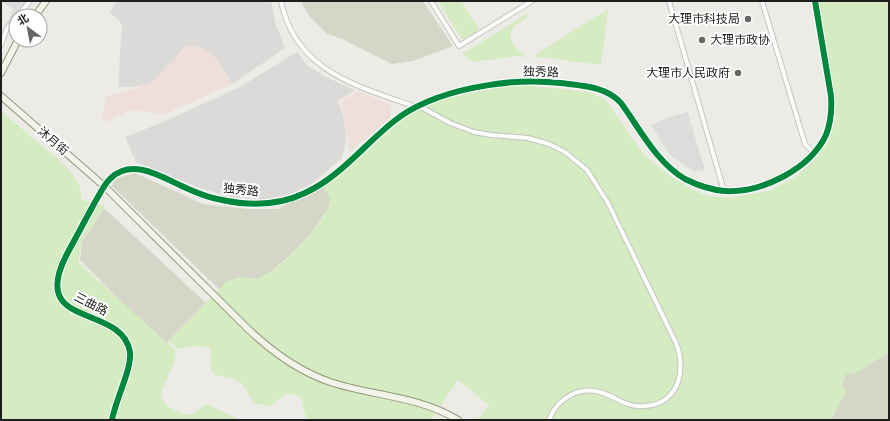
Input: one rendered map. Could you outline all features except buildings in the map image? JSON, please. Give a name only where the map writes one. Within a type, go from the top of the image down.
[{"type":"main road","points":[[1,73],[14,48]]},
{"type":"main road","name":"沐月街","points":[[1,96],[104,186]]},
{"type":"main road","points":[[104,186],[247,328],[267,347],[286,361],[331,382],[431,407],[458,420]]},
{"type":"street","points":[[281,1],[292,32],[302,48],[313,60],[339,76],[417,107],[442,120],[467,130],[491,135],[528,138],[549,144],[565,152],[587,170],[597,182],[676,343],[681,360],[681,374],[673,391],[661,401],[650,405],[637,406],[622,402],[600,392],[576,392],[562,400],[556,407],[550,420]]},
{"type":"street","points":[[431,1],[459,46],[532,1]]},
{"type":"street","points":[[669,1],[724,191]]},
{"type":"street","points":[[762,1],[806,144],[814,153]]},
{"type":"street","name":"独秀路","points":[[104,186],[110,178],[118,173],[138,169],[153,172],[195,192],[222,200],[253,204],[284,201],[304,194],[324,182],[348,163],[393,122],[417,107],[466,91],[518,82],[554,82],[603,90],[612,94],[621,103],[657,155],[671,170],[696,184],[724,191],[750,188],[774,180],[796,168],[814,153],[828,130],[832,105],[828,72],[815,1]]},
{"type":"street","points":[[1,45],[8,27]]},
{"type":"street","name":"三曲路","points":[[104,186],[64,260],[57,285],[60,296],[66,305],[77,312],[110,326],[124,340],[128,347],[129,363],[112,420]]},
{"type":"shaded area","points":[[1,1],[31,1],[27,8],[12,8]]},
{"type":"shaded area","points":[[117,1],[271,1],[276,25],[285,48],[232,84],[216,58],[168,65],[154,80],[147,84],[132,87],[118,87],[122,24],[110,12]]},
{"type":"shaded area","points":[[301,1],[423,1],[453,46],[413,61],[392,64],[342,39],[326,33],[309,16]]},
{"type":"shaded area","points":[[187,45],[202,48],[216,58],[232,84],[165,114],[131,110],[106,122],[102,115],[107,96],[137,88],[154,80]]},
{"type":"shaded area","points":[[297,52],[308,66],[324,76],[355,90],[338,101],[343,114],[346,140],[342,158],[315,181],[298,191],[283,196],[259,200],[227,196],[200,188],[136,162],[125,137],[161,123],[238,88]]},
{"type":"shaded area","points":[[358,91],[390,104],[390,119],[349,152],[342,101]]},
{"type":"shaded area","points":[[688,112],[705,170],[695,172],[671,156],[651,125],[667,118]]},
{"type":"shaded area","points":[[135,173],[203,204],[247,209],[278,209],[323,182],[332,194],[329,207],[305,242],[254,286],[219,289],[112,186],[114,179]]},
{"type":"shaded area","points":[[104,208],[208,305],[165,345],[80,260],[82,242]]},
{"type":"shaded area","points":[[889,341],[889,420],[807,420],[843,367]]},
{"type":"green space","points":[[438,1],[461,1],[480,30],[465,39],[461,38]]},
{"type":"green space","points":[[818,1],[889,1],[889,352],[858,372],[845,375],[842,386],[846,392],[831,420],[477,420],[489,405],[458,380],[431,420],[309,420],[305,414],[303,402],[300,396],[286,393],[270,406],[256,404],[241,383],[234,379],[218,376],[211,372],[210,347],[196,346],[178,349],[168,341],[227,281],[241,277],[257,279],[283,262],[308,236],[328,208],[331,200],[321,183],[387,122],[421,104],[497,87],[524,85],[589,92],[606,100],[644,155],[673,178],[698,192],[709,196],[728,198],[769,191],[797,176],[818,156],[830,138],[833,127],[836,115],[834,92]]},
{"type":"green space","points":[[608,9],[601,65],[533,56]]},
{"type":"green space","points":[[528,13],[530,16],[514,26],[510,36],[514,47],[526,55],[473,62],[462,54]]},
{"type":"green space","points":[[1,111],[67,167],[79,184],[82,200],[106,206],[82,241],[78,262],[176,351],[174,362],[161,393],[162,398],[168,406],[176,411],[191,415],[206,404],[241,420],[1,420]]},
{"type":"cycle path","points":[[112,420],[126,376],[130,352],[123,337],[111,327],[80,313],[67,305],[59,294],[58,278],[67,254],[102,189],[111,178],[120,172],[129,169],[148,171],[190,190],[217,199],[233,202],[254,204],[285,200],[305,193],[318,186],[341,170],[393,122],[429,101],[473,88],[496,84],[541,82],[585,86],[601,90],[615,97],[621,103],[649,144],[665,164],[685,179],[704,187],[725,191],[739,191],[754,188],[769,183],[797,168],[819,147],[828,130],[831,116],[831,96],[815,1]]},
{"type":"place","name":"大理市科技局","points":[[748,19]]},
{"type":"place","name":"大理市政协","points":[[702,40]]},
{"type":"place","name":"大理市人民政府","points":[[738,73]]}]
